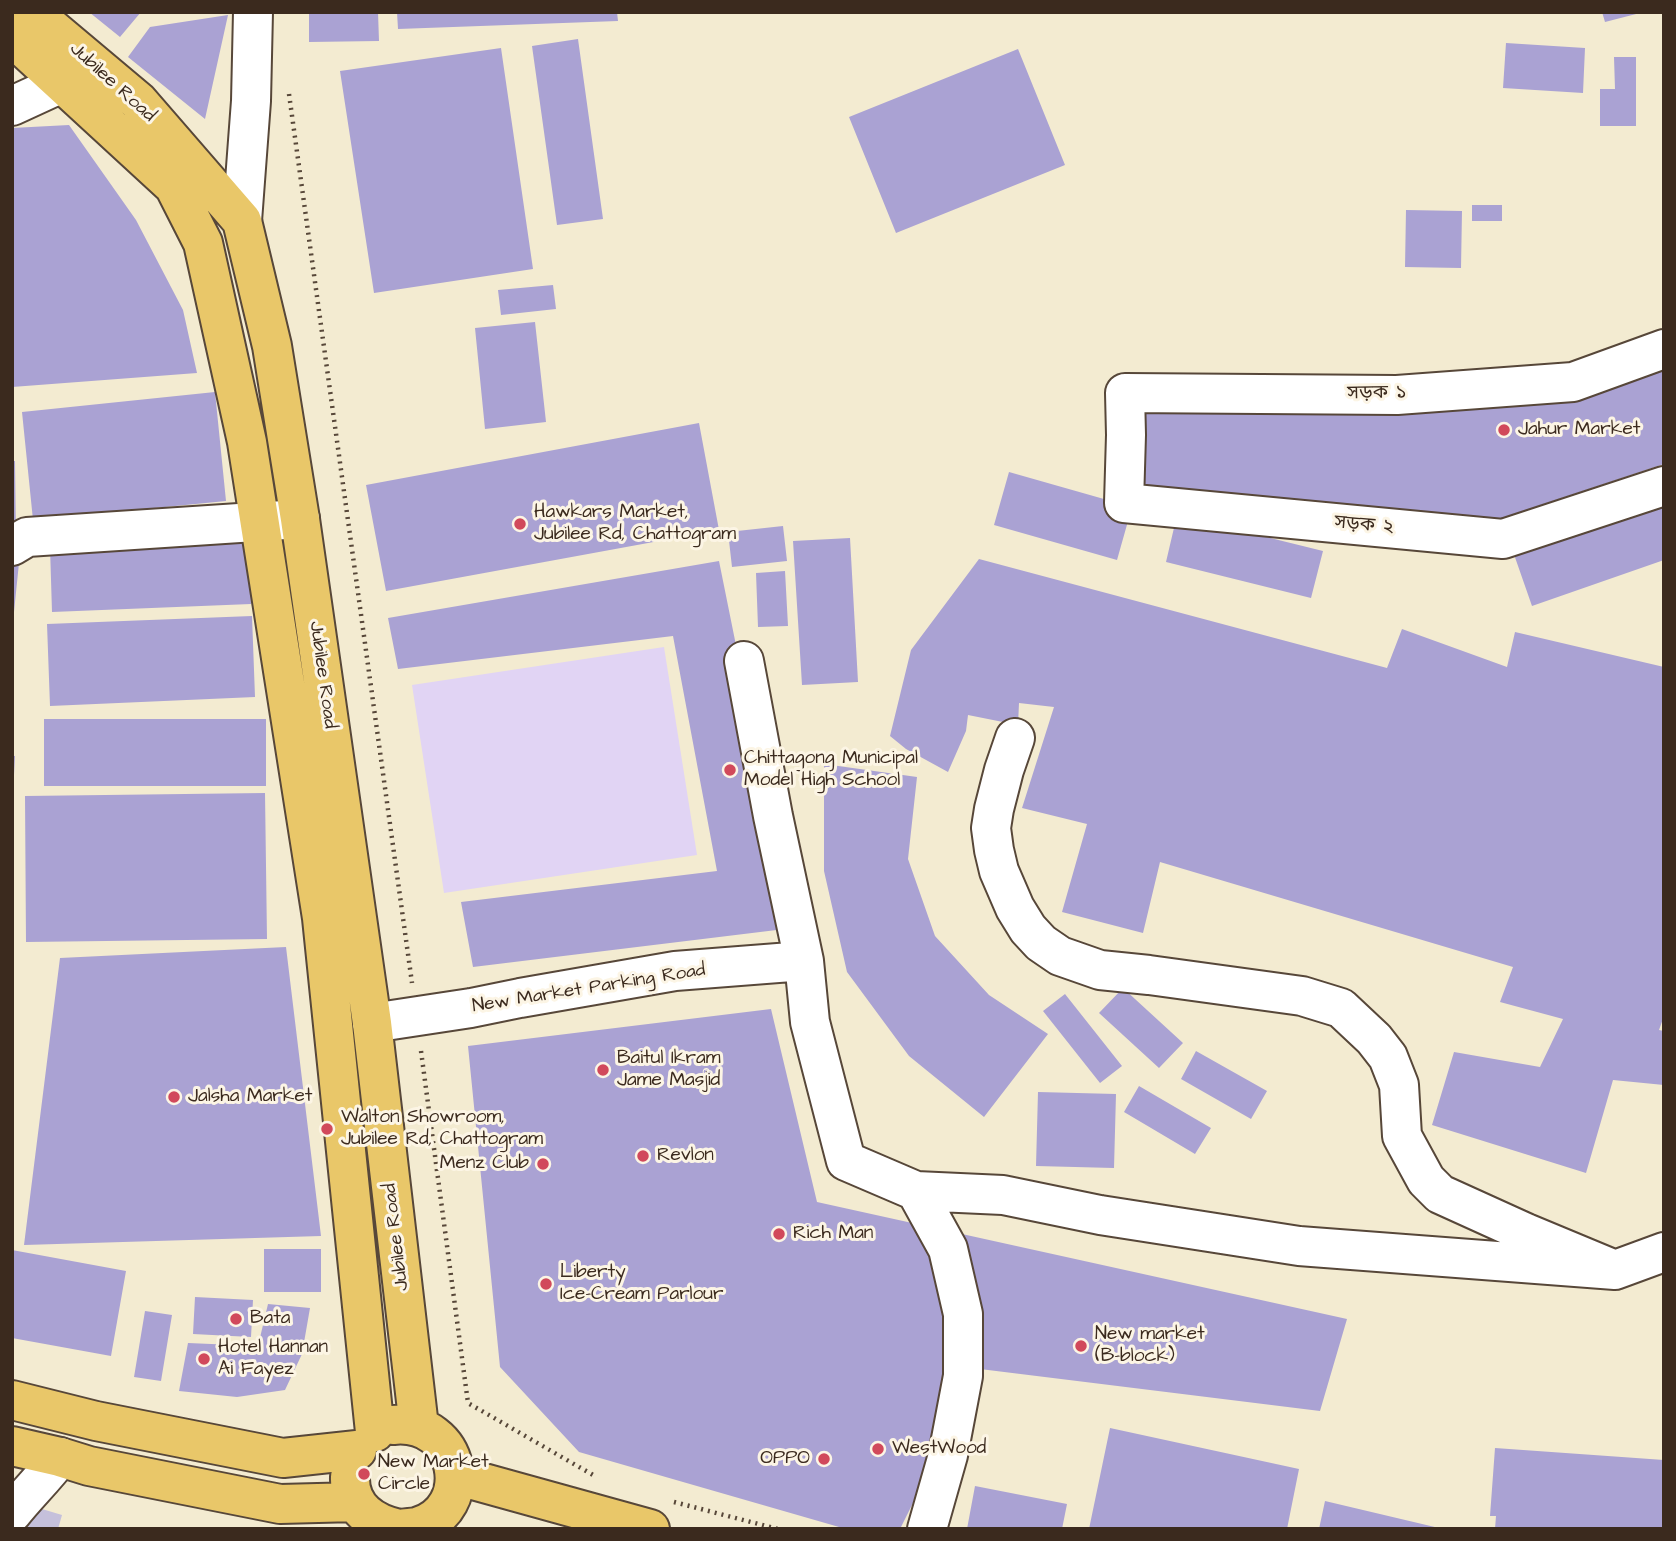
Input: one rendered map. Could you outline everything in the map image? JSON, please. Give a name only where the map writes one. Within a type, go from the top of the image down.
[{"type":"main road","name":"Jubilee Road","points":[[32,12],[76,72],[138,101],[242,221],[272,346],[300,519],[372,1023],[419,1427]]},
{"type":"main road","points":[[12,37],[76,72],[174,186],[203,243],[247,442],[322,918],[366,1441],[351,1467],[350,1485],[377,1521]]},
{"type":"main road","points":[[12,1400],[96,1421],[283,1458],[366,1441],[389,1426],[404,1424],[433,1434],[444,1446],[452,1460],[454,1483],[445,1507],[433,1519],[417,1527],[280,1504],[89,1466],[12,1446]]},
{"type":"main road","points":[[454,1483],[656,1514]]},
{"type":"main road","points":[[454,1483],[580,1529]]},
{"type":"street","points":[[242,221],[251,101],[253,12]]},
{"type":"street","points":[[12,106],[76,72]]},
{"type":"street","name":"সড়ক ১","points":[[1126,435],[1125,393],[1397,395],[1573,382],[1664,349]]},
{"type":"street","name":"সড়ক ২","points":[[1126,435],[1124,503],[1503,539],[1664,486]]},
{"type":"street","points":[[12,546],[26,537],[300,519]]},
{"type":"street","points":[[744,661],[804,961],[810,1022],[846,1161],[916,1191],[1003,1195],[1100,1215],[1299,1246],[1615,1270],[1664,1252]]},
{"type":"street","points":[[1015,738],[1004,770],[991,828],[999,871],[1015,908],[1041,943],[1060,956],[1100,971],[1302,996],[1341,1008],[1374,1039],[1388,1057],[1399,1085],[1402,1136],[1426,1180],[1440,1194],[1615,1270]]},
{"type":"street","name":"New Market Parking Road","points":[[372,1023],[675,971],[804,961]]},
{"type":"street","points":[[916,1191],[947,1249],[963,1314],[963,1376],[948,1455],[927,1529]]},
{"type":"street","points":[[12,1513],[60,1457]]},
{"type":"path","points":[[289,87],[468,1403],[598,1479]]},
{"type":"path","points":[[656,1514],[778,1529]]},
{"type":"shaded area","points":[[664,647],[697,855],[444,893],[412,685]]},
{"type":"shaded area","points":[[12,1500],[62,1515],[58,1529],[12,1529]]},
{"type":"building","points":[[89,12],[141,12],[120,37]]},
{"type":"building","points":[[309,12],[378,12],[379,41],[309,42]]},
{"type":"building","points":[[397,12],[617,12],[618,21],[398,29]]},
{"type":"building","points":[[1602,12],[1640,12],[1640,13],[1605,22]]},
{"type":"building","points":[[228,15],[205,119],[128,57],[150,27]]},
{"type":"building","points":[[578,39],[603,219],[557,225],[532,46]]},
{"type":"building","points":[[1506,43],[1585,48],[1583,93],[1503,88]]},
{"type":"building","points":[[501,48],[533,269],[374,293],[340,71]]},
{"type":"building","points":[[1018,49],[1065,165],[896,233],[849,117]]},
{"type":"building","points":[[1614,57],[1636,57],[1636,126],[1600,126],[1600,89],[1615,89]]},
{"type":"building","points":[[69,125],[136,220],[183,310],[197,373],[12,387],[12,128]]},
{"type":"building","points":[[1472,205],[1502,205],[1502,221],[1472,221]]},
{"type":"building","points":[[1406,210],[1462,211],[1461,268],[1405,267]]},
{"type":"building","points":[[553,285],[556,309],[501,315],[498,290]]},
{"type":"building","points":[[535,322],[546,422],[485,429],[475,328]]},
{"type":"building","points":[[1664,356],[1664,464],[1484,524],[1143,487],[1142,406]]},
{"type":"building","points":[[215,392],[226,501],[33,520],[22,412]]},
{"type":"building","points":[[699,423],[719,530],[386,591],[366,485]]},
{"type":"building","points":[[12,461],[15,461],[16,538],[12,540]]},
{"type":"building","points":[[1009,472],[1132,507],[1117,560],[994,525]]},
{"type":"building","points":[[1664,490],[1664,560],[1532,606],[1510,543]]},
{"type":"building","points":[[1177,515],[1323,551],[1311,598],[1166,562]]},
{"type":"building","points":[[783,526],[787,561],[732,567],[728,532]]},
{"type":"building","points":[[850,538],[858,682],[802,685],[793,541]]},
{"type":"building","points":[[249,540],[251,604],[52,612],[50,547]]},
{"type":"building","points":[[20,553],[14,612],[12,612],[12,557]]},
{"type":"building","points":[[979,559],[1387,668],[1402,629],[1507,667],[1515,632],[1664,667],[1664,1016],[1659,1030],[1664,1031],[1664,1085],[1613,1080],[1586,1173],[1432,1125],[1454,1052],[1540,1067],[1563,1019],[1500,1002],[1513,967],[1160,862],[1143,933],[1062,912],[1087,824],[1022,808],[1054,707],[1019,703],[1018,725],[968,715],[966,731],[948,772],[906,749],[890,736],[911,650]]},
{"type":"building","name":"Chittagong Municipal Model High School","points":[[719,561],[793,928],[473,967],[461,902],[717,871],[673,636],[398,669],[388,618]]},
{"type":"building","points":[[785,571],[788,626],[758,627],[756,573]]},
{"type":"building","points":[[252,616],[255,697],[50,706],[47,624]]},
{"type":"building","points":[[44,719],[266,719],[266,786],[44,786]]},
{"type":"building","points":[[12,756],[15,756],[14,775],[12,775]]},
{"type":"building","points":[[824,764],[917,777],[908,859],[935,936],[989,995],[1048,1034],[984,1117],[909,1056],[847,972],[824,871]]},
{"type":"building","points":[[265,793],[267,939],[26,942],[25,796]]},
{"type":"building","name":"Jalsha Market","points":[[286,947],[321,1236],[24,1245],[60,958]]},
{"type":"building","points":[[1123,988],[1183,1043],[1159,1068],[1099,1013]]},
{"type":"building","points":[[1065,994],[1122,1066],[1100,1083],[1043,1011]]},
{"type":"building","points":[[771,1009],[817,1202],[1347,1319],[1320,1411],[980,1369],[900,1529],[846,1529],[579,1452],[500,1367],[468,1046]]},
{"type":"building","points":[[1196,1051],[1267,1091],[1251,1119],[1181,1079]]},
{"type":"building","points":[[1139,1086],[1211,1128],[1195,1154],[1124,1112]]},
{"type":"building","points":[[1038,1092],[1116,1094],[1114,1168],[1036,1166]]},
{"type":"building","points":[[264,1249],[321,1249],[321,1292],[264,1292]]},
{"type":"building","points":[[12,1250],[126,1271],[111,1356],[12,1338]]},
{"type":"building","points":[[195,1297],[253,1300],[251,1337],[193,1334]]},
{"type":"building","points":[[268,1304],[310,1308],[302,1354],[285,1390],[237,1397],[179,1391],[188,1343],[258,1346]]},
{"type":"building","points":[[145,1311],[172,1315],[161,1381],[134,1377]]},
{"type":"building","points":[[1110,1428],[1299,1469],[1287,1529],[1089,1529]]},
{"type":"building","points":[[1495,1448],[1664,1460],[1664,1529],[1495,1529],[1496,1516],[1490,1516]]},
{"type":"building","points":[[975,1486],[1067,1504],[1062,1529],[967,1529]]},
{"type":"building","points":[[1325,1501],[1439,1528],[1439,1529],[1319,1529]]},
{"type":"place","name":"Jahur Market","points":[[1504,430]]},
{"type":"place","name":"Hawkars Market, Jubilee Rd, Chattogram","points":[[520,524]]},
{"type":"place","name":"Chittagong Municipal Model High School","points":[[730,770]]},
{"type":"place","name":"Baitul Ikram Jame Masjid","points":[[603,1070]]},
{"type":"place","name":"Jalsha Market","points":[[174,1097]]},
{"type":"place","name":"Walton Showroom, Jubilee Rd, Chattogram","points":[[327,1129]]},
{"type":"place","name":"Revlon","points":[[643,1156]]},
{"type":"place","name":"Menz Club","points":[[543,1164]]},
{"type":"place","name":"Rich Man","points":[[779,1234]]},
{"type":"place","name":"Liberty Ice-Cream Parlour","points":[[546,1284]]},
{"type":"place","name":"Bata","points":[[236,1319]]},
{"type":"place","name":"New market (B-block)","points":[[1081,1346]]},
{"type":"place","name":"Hotel Hannan Ai Fayez","points":[[204,1359]]},
{"type":"place","name":"WestWood","points":[[878,1449]]},
{"type":"place","name":"OPPO","points":[[824,1459]]},
{"type":"place","name":"New Market Circle","points":[[364,1474]]}]
